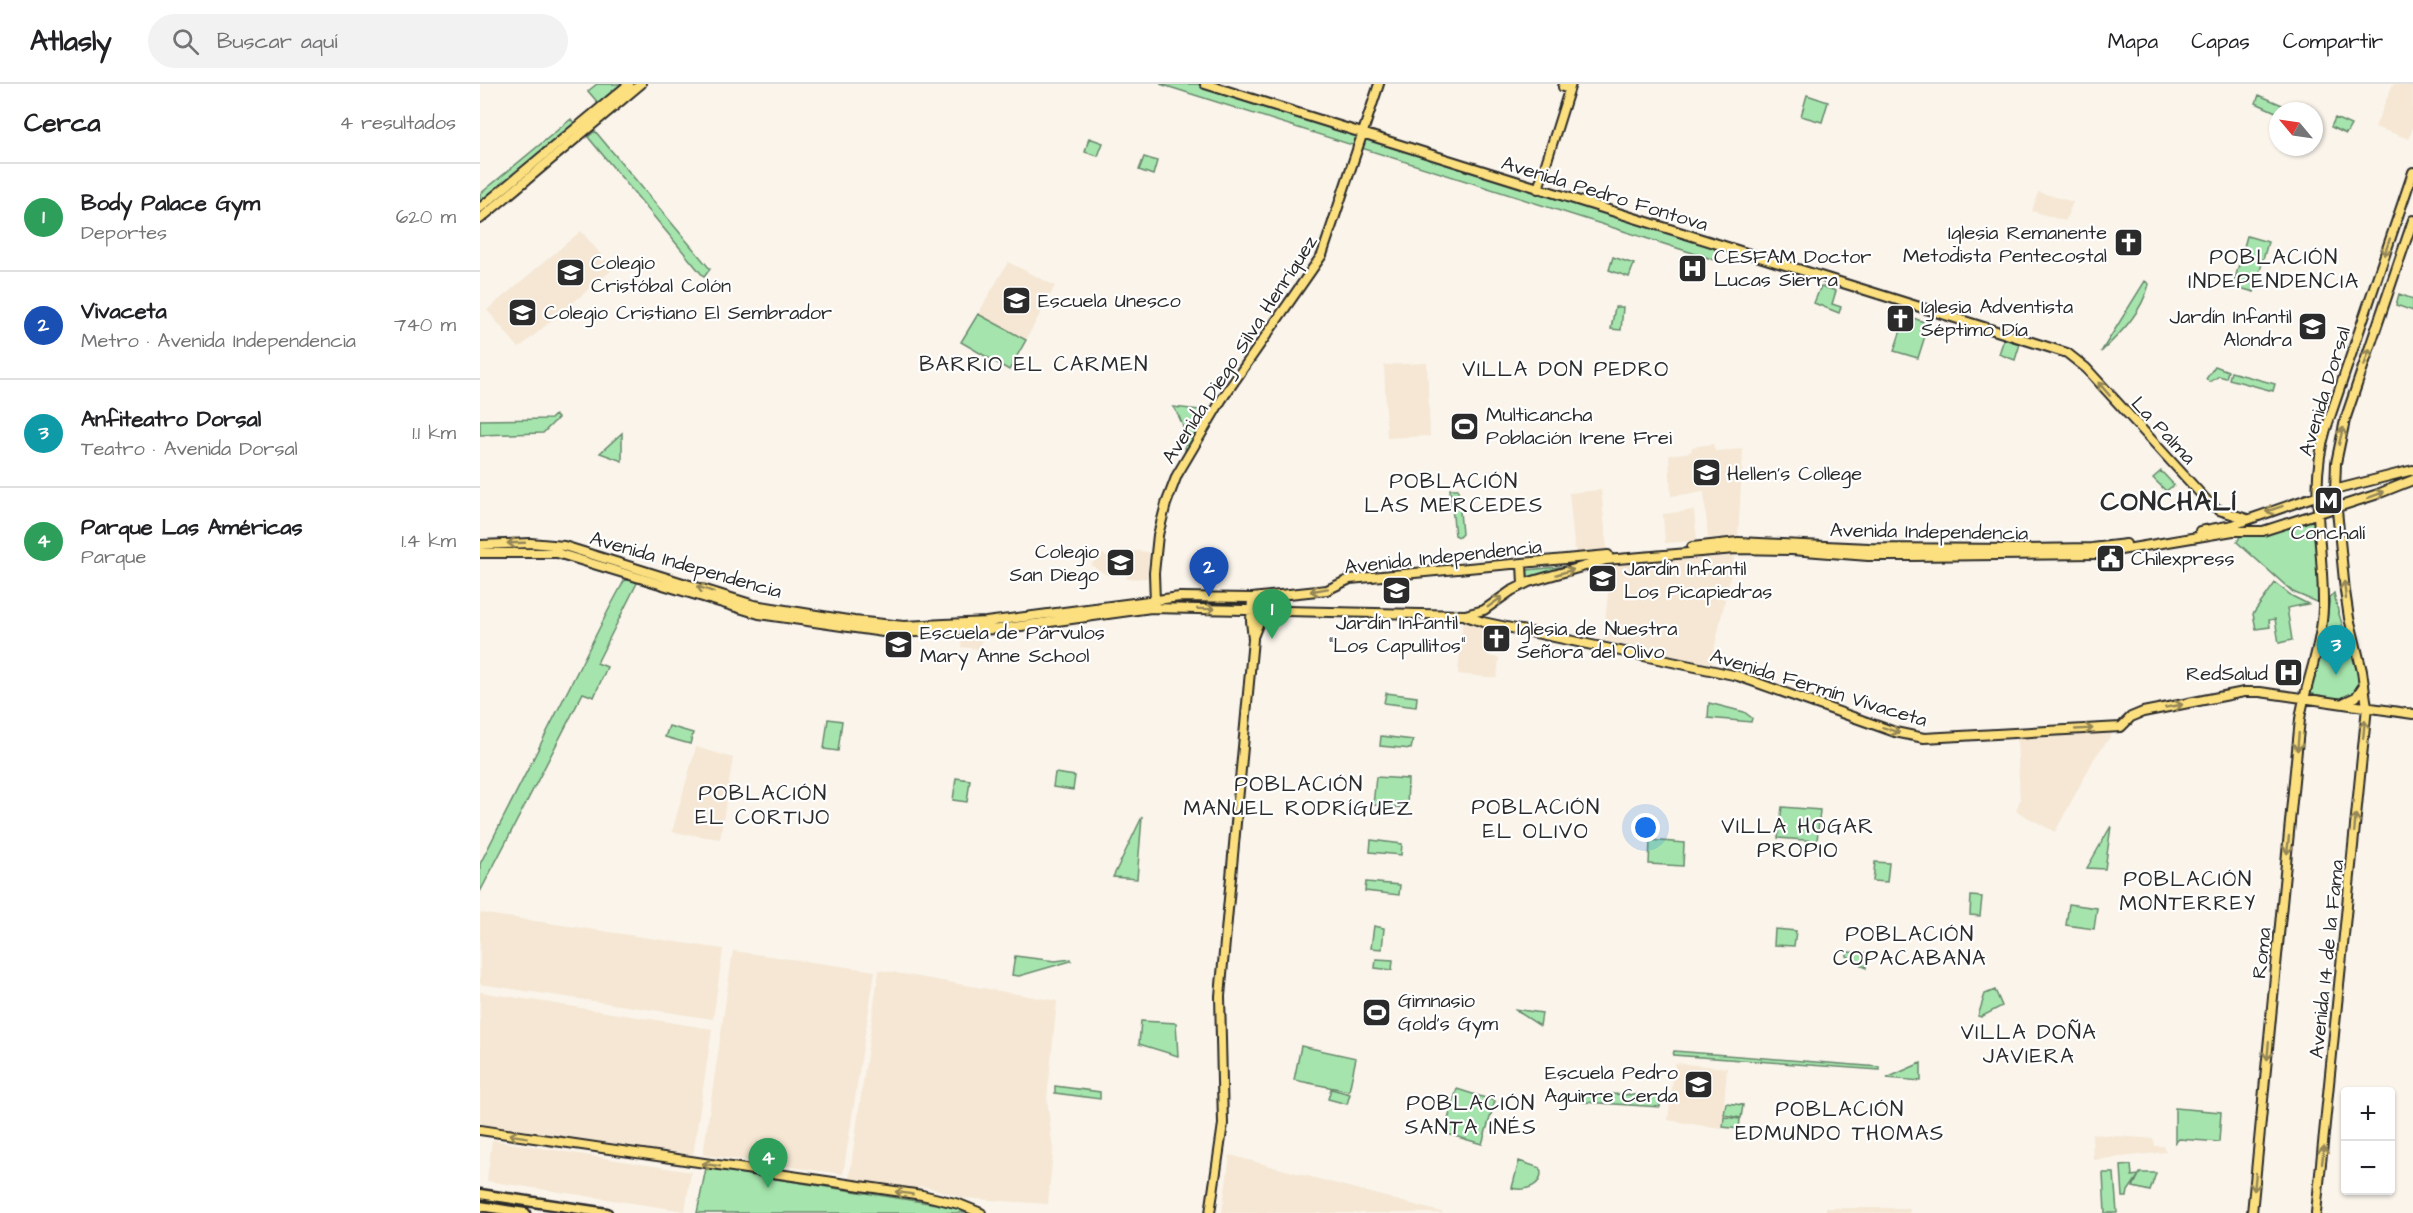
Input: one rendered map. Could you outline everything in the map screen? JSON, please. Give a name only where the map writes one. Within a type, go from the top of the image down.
[{"type":"highway","points":[[480,1194],[607,1213]]},
{"type":"highway","points":[[480,1206],[525,1213]]},
{"type":"main road","points":[[480,208],[629,84]]},
{"type":"main road","points":[[480,219],[641,84]]},
{"type":"main road","name":"Avenida Pedro Fontova","points":[[1205,84],[2064,352]]},
{"type":"main road","name":"Avenida Diego Silva Henríquez","points":[[1155,600],[1158,535],[1177,475],[1222,399],[1322,255],[1379,84]]},
{"type":"main road","points":[[1538,189],[1567,86]]},
{"type":"main road","name":"Avenida Dorsal","points":[[2304,697],[2317,649],[2322,618],[2317,471],[2323,438],[2413,172]]},
{"type":"main road","name":"Avenida Dorsal","points":[[2367,707],[2364,683],[2349,618],[2337,506],[2336,463],[2343,429],[2413,220]]},
{"type":"main road","name":"La Palma","points":[[2064,352],[2073,356],[2086,368],[2210,504],[2219,510],[2247,519]]},
{"type":"main road","name":"Avenida Independencia","points":[[480,545],[530,543],[564,546],[754,605],[854,621],[904,626],[972,623],[1180,597],[1256,598],[1327,590],[1350,579],[1738,542],[1917,549],[2092,548],[2226,526],[2317,495],[2413,470]]},
{"type":"main road","name":"Avenida Independencia","points":[[1461,614],[1484,610],[1523,584],[1606,560],[1728,549],[1792,550],[1868,556],[2097,554],[2233,531],[2263,531],[2375,495],[2413,480]]},
{"type":"main road","name":"Avenida Independencia","points":[[480,553],[542,551],[565,554],[759,614],[858,629],[905,633],[977,631],[1160,608]]},
{"type":"main road","points":[[1522,564],[1523,584]]},
{"type":"main road","points":[[1210,1213],[1223,1124],[1220,996],[1256,598]]},
{"type":"main road","points":[[1155,600],[1160,608]]},
{"type":"main road","name":"Avenida Fermín Vivaceta","points":[[1160,608],[1461,614],[1484,622],[1729,674],[1895,732],[1924,738],[2121,727],[2138,713],[2249,692],[2277,693],[2413,714]]},
{"type":"main road","points":[[854,621],[858,629]]},
{"type":"main road","points":[[2343,703],[2354,699],[2364,683]]},
{"type":"main road","name":"Roma","points":[[2252,1213],[2299,725],[2304,697]]},
{"type":"main road","name":"Avenida 14 de la Fama","points":[[2316,1213],[2367,707]]},
{"type":"main road","points":[[480,1130],[922,1196],[959,1204],[981,1213]]},
{"type":"shaded area","points":[[2393,84],[2413,84],[2413,127],[2409,139],[2375,127]]},
{"type":"shaded area","points":[[2038,192],[2073,202],[2065,221],[2032,211]]},
{"type":"shaded area","points":[[581,231],[613,269],[519,348],[487,310]]},
{"type":"shaded area","name":"Escuela Unesco","points":[[1008,262],[1055,286],[1026,340],[978,314]]},
{"type":"shaded area","name":"Jardín Infantil Alondra","points":[[2310,318],[2321,321],[2316,337],[2305,334]]},
{"type":"shaded area","points":[[1427,363],[1430,436],[1387,438],[1384,365]]},
{"type":"shaded area","name":"Hellen's College","points":[[1713,444],[1715,451],[1743,449],[1738,537],[1708,538],[1704,492],[1671,496],[1669,455],[1691,452],[1692,447]]},
{"type":"shaded area","points":[[1601,490],[1607,549],[1575,553],[1569,493]]},
{"type":"shaded area","points":[[1694,510],[1697,541],[1665,543],[1663,514]]},
{"type":"shaded area","name":"Colegio San Diego","points":[[1122,550],[1149,552],[1147,578],[1127,579],[1127,574],[1107,575],[1091,565],[1101,553],[1115,561]]},
{"type":"shaded area","points":[[1735,554],[1711,664],[1603,641],[1611,565]]},
{"type":"shaded area","points":[[1463,620],[1492,629],[1488,656],[1499,658],[1497,678],[1458,674]]},
{"type":"shaded area","points":[[982,635],[980,649],[961,647],[962,636]]},
{"type":"shaded area","name":"Escuela de Párvulos Mary Anne School","points":[[892,637],[907,637],[905,652],[890,651]]},
{"type":"shaded area","points":[[2113,733],[2095,757],[2055,832],[2016,811],[2020,800],[2017,739]]},
{"type":"shaded area","points":[[696,747],[733,758],[720,839],[672,832]]},
{"type":"shaded area","points":[[480,913],[723,949],[713,1019],[480,984]]},
{"type":"shaded area","points":[[733,951],[875,971],[843,1174],[703,1155]]},
{"type":"shaded area","points":[[879,970],[1057,1001],[1047,1098],[1053,1151],[1048,1204],[963,1198],[920,1186],[919,1190],[849,1180]]},
{"type":"shaded area","points":[[480,992],[712,1029],[693,1155],[480,1125]]},
{"type":"shaded area","name":"Escuela Pedro Aguirre Cerda","points":[[1675,1063],[1727,1068],[1722,1129],[1668,1120]]},
{"type":"shaded area","points":[[2092,1134],[2154,1139],[2155,1146],[2164,1146],[2166,1152],[2093,1160]]},
{"type":"shaded area","points":[[492,1140],[691,1172],[685,1211],[487,1181]]},
{"type":"shaded area","points":[[1230,1155],[1356,1189],[1444,1213],[1222,1213]]},
{"type":"shaded area","points":[[1826,1208],[1910,1208],[1909,1213],[1826,1213]]},
{"type":"green space","points":[[597,84],[624,84],[599,104],[588,91]]},
{"type":"green space","points":[[1160,84],[1197,84],[1714,247],[1718,261]]},
{"type":"green space","points":[[1807,95],[1828,102],[1822,122],[1801,116]]},
{"type":"green space","points":[[2259,95],[2275,102],[2269,102],[2269,109],[2256,103]]},
{"type":"green space","points":[[2335,118],[2351,125],[2346,134],[2331,127]]},
{"type":"green space","points":[[571,119],[576,126],[480,206],[480,194]]},
{"type":"green space","points":[[595,131],[710,269],[704,277],[588,137]]},
{"type":"green space","points":[[1089,138],[1103,143],[1098,156],[1085,152]]},
{"type":"green space","points":[[1144,157],[1157,161],[1153,175],[1139,170]]},
{"type":"green space","points":[[2247,236],[2268,242],[2254,292],[2233,286]]},
{"type":"green space","points":[[1613,257],[1634,264],[1629,277],[1609,270]]},
{"type":"green space","points":[[2145,281],[2149,284],[2142,304],[2124,329],[2101,352]]},
{"type":"green space","points":[[1821,286],[1836,291],[1832,304],[1841,307],[1839,313],[1814,303]]},
{"type":"green space","points":[[2399,294],[2413,299],[2413,311],[2396,305]]},
{"type":"green space","points":[[1615,307],[1623,307],[1621,330],[1611,329]]},
{"type":"green space","points":[[978,314],[1026,340],[1009,370],[961,342]]},
{"type":"green space","points":[[1911,317],[1924,322],[1921,331],[1926,333],[1918,358],[1894,351],[1902,327],[1907,328]]},
{"type":"green space","points":[[2004,339],[2020,344],[2015,360],[1999,354]]},
{"type":"green space","points":[[2215,366],[2228,371],[2226,378],[2219,376],[2210,382],[2206,379]]},
{"type":"green space","points":[[2231,372],[2275,384],[2273,391],[2229,379]]},
{"type":"green space","points":[[1173,407],[1210,411],[1185,455],[1184,429]]},
{"type":"green space","points":[[555,415],[558,418],[543,433],[480,435],[480,420],[551,419]]},
{"type":"green space","name":"Multicancha Población Irene Frei","points":[[1475,419],[1476,432],[1456,434],[1455,420]]},
{"type":"green space","points":[[622,433],[622,461],[600,453]]},
{"type":"green space","points":[[2161,471],[2174,485],[2166,491],[2153,478]]},
{"type":"green space","points":[[1450,489],[1458,489],[1462,534],[1459,537],[1455,535]]},
{"type":"green space","points":[[2315,518],[2321,604],[2293,592],[2237,542],[2241,535]]},
{"type":"green space","points":[[1581,565],[1528,579],[1527,570]]},
{"type":"green space","points":[[630,579],[638,581],[597,663],[607,667],[594,697],[583,693],[480,892],[480,864],[610,607],[624,581]]},
{"type":"green space","points":[[2275,583],[2292,596],[2308,604],[2287,608],[2292,640],[2279,643],[2275,619],[2269,620],[2270,627],[2256,629],[2253,614]]},
{"type":"green space","points":[[2334,593],[2361,684],[2358,691],[2347,698],[2312,694],[2309,690],[2324,643],[2330,597]]},
{"type":"green space","points":[[1386,693],[1417,697],[1416,707],[1384,703]]},
{"type":"green space","points":[[1709,703],[1744,712],[1752,718],[1751,722],[1708,718]]},
{"type":"green space","points":[[828,719],[842,721],[838,751],[824,749]]},
{"type":"green space","points":[[669,726],[693,733],[690,744],[665,737]]},
{"type":"green space","points":[[1381,736],[1413,740],[1411,749],[1380,746]]},
{"type":"green space","points":[[1055,773],[1075,776],[1073,790],[1053,787]]},
{"type":"green space","points":[[1376,777],[1408,779],[1407,808],[1373,805]]},
{"type":"green space","points":[[956,778],[970,780],[967,802],[953,800]]},
{"type":"green space","points":[[1782,807],[1820,810],[1817,841],[1778,838]]},
{"type":"green space","points":[[1142,817],[1137,879],[1113,877]]},
{"type":"green space","points":[[2111,826],[2105,869],[2087,868]]},
{"type":"green space","points":[[1371,840],[1402,844],[1401,855],[1370,852]]},
{"type":"green space","points":[[1650,840],[1684,843],[1683,866],[1649,864]]},
{"type":"green space","points":[[1875,862],[1889,863],[1887,882],[1873,881]]},
{"type":"green space","points":[[1366,882],[1400,885],[1399,895],[1365,891]]},
{"type":"green space","points":[[1971,896],[1982,897],[1980,916],[1970,915]]},
{"type":"green space","points":[[2069,904],[2097,908],[2094,929],[2066,925]]},
{"type":"green space","points":[[1374,926],[1384,928],[1382,949],[1371,948]]},
{"type":"green space","points":[[1775,929],[1796,931],[1794,946],[1774,945]]},
{"type":"green space","points":[[1847,952],[1867,953],[1866,968],[1847,956]]},
{"type":"green space","points":[[1015,956],[1055,961],[1071,959],[1071,961],[1019,976],[1012,975]]},
{"type":"green space","points":[[1376,959],[1393,960],[1392,970],[1375,968]]},
{"type":"green space","points":[[1995,990],[2002,1006],[1981,1017],[1978,1016],[1985,994]]},
{"type":"green space","points":[[1514,1009],[1542,1013],[1540,1026]]},
{"type":"green space","points":[[1141,1021],[1176,1023],[1178,1056],[1139,1044]]},
{"type":"green space","points":[[1301,1046],[1356,1058],[1349,1091],[1294,1080]]},
{"type":"green space","points":[[1674,1051],[1879,1067],[1879,1070],[1673,1055]]},
{"type":"green space","points":[[1921,1063],[1921,1081],[1887,1078]]},
{"type":"green space","points":[[1055,1086],[1100,1092],[1100,1099],[1055,1093]]},
{"type":"green space","points":[[1331,1089],[1350,1094],[1347,1104],[1328,1099]]},
{"type":"green space","points":[[1457,1089],[1495,1101],[1482,1144],[1444,1133]]},
{"type":"green space","points":[[1583,1093],[1660,1096],[1660,1107],[1583,1102]]},
{"type":"green space","points":[[1726,1103],[1743,1105],[1741,1118],[1724,1115]]},
{"type":"green space","points":[[2175,1108],[2221,1112],[2219,1142],[2179,1139],[2175,1143]]},
{"type":"green space","points":[[1724,1117],[1740,1119],[1739,1129],[1723,1127]]},
{"type":"green space","points":[[1519,1161],[1540,1168],[1540,1179],[1533,1186],[1523,1189],[1512,1188]]},
{"type":"green space","points":[[2131,1165],[2132,1176],[2139,1175],[2128,1191],[2127,1197],[2123,1197],[2121,1166]]},
{"type":"green space","points":[[706,1168],[961,1208],[969,1213],[697,1213]]},
{"type":"green space","points":[[2103,1173],[2114,1173],[2117,1213],[2105,1213]]},
{"type":"green space","points":[[2140,1173],[2156,1173],[2150,1191],[2133,1187]]},
{"type":"place","name":"Iglesia Remanente Metodista Pentecostal","points":[[2128,243]]},
{"type":"place","name":"CESFAM Doctor Lucas Sierra","points":[[1693,268]]},
{"type":"place","name":"Colegio Cristóbal Colón","points":[[570,273]]},
{"type":"place","name":"Escuela Unesco","points":[[1017,300]]},
{"type":"place","name":"Colegio Cristiano El Sembrador","points":[[523,312]]},
{"type":"place","name":"Iglesia Adventista Séptimo Día","points":[[1900,318]]},
{"type":"place","name":"Jardín Infantil Alondra","points":[[2313,327]]},
{"type":"place","name":"Multicancha Población Irene Frei","points":[[1465,426]]},
{"type":"place","name":"Hellen's College","points":[[1706,473]]},
{"type":"place","name":"Conchalí","points":[[2328,501]]},
{"type":"place","name":"Chilexpress","points":[[2110,558]]},
{"type":"place","name":"Colegio San Diego","points":[[1120,563]]},
{"type":"place","name":"Jardín Infantil Los Picapiedras","points":[[1603,579]]},
{"type":"place","name":"Jardín Infantil \"Los Capullitos\"","points":[[1397,591]]},
{"type":"place","name":"Vivaceta","points":[[1209,597]]},
{"type":"place","name":"Body Palace Gym","points":[[1272,639]]},
{"type":"place","name":"Iglesia de Nuestra Señora del Olivo","points":[[1496,639]]},
{"type":"place","name":"Escuela de Párvulos Mary Anne School","points":[[899,644]]},
{"type":"place","name":"RedSalud","points":[[2289,673]]},
{"type":"place","name":"Anfiteatro Dorsal","points":[[2336,675]]},
{"type":"place","name":"Gimnasio Gold's Gym","points":[[1377,1012]]},
{"type":"place","name":"Escuela Pedro Aguirre Cerda","points":[[1699,1084]]},
{"type":"place","name":"Parque Las Américas","points":[[768,1188]]},
{"type":"district","name":"POBLACIÓN INDEPENDENCIA","points":[[2274,269]]},
{"type":"district","name":"BARRIO EL CARMEN","points":[[1034,364]]},
{"type":"district","name":"VILLA DON PEDRO","points":[[1566,369]]},
{"type":"district","name":"POBLACIÓN LAS MERCEDES","points":[[1454,493]]},
{"type":"district","name":"CONCHALÍ","points":[[2169,501]]},
{"type":"district","name":"POBLACIÓN MANUEL RODRÍGUEZ","points":[[1299,796]]},
{"type":"district","name":"POBLACIÓN EL CORTIJO","points":[[763,805]]},
{"type":"district","name":"POBLACIÓN EL OLIVO","points":[[1536,819]]},
{"type":"district","name":"VILLA HOGAR PROPIO","points":[[1798,838]]},
{"type":"district","name":"POBLACIÓN MONTERREY","points":[[2188,891]]},
{"type":"district","name":"POBLACIÓN COPACABANA","points":[[1910,946]]},
{"type":"district","name":"VILLA DOÑA JAVIERA","points":[[2029,1044]]},
{"type":"district","name":"POBLACIÓN SANTA INÉS","points":[[1471,1115]]},
{"type":"district","name":"POBLACIÓN EDMUNDO THOMAS","points":[[1840,1121]]}]
